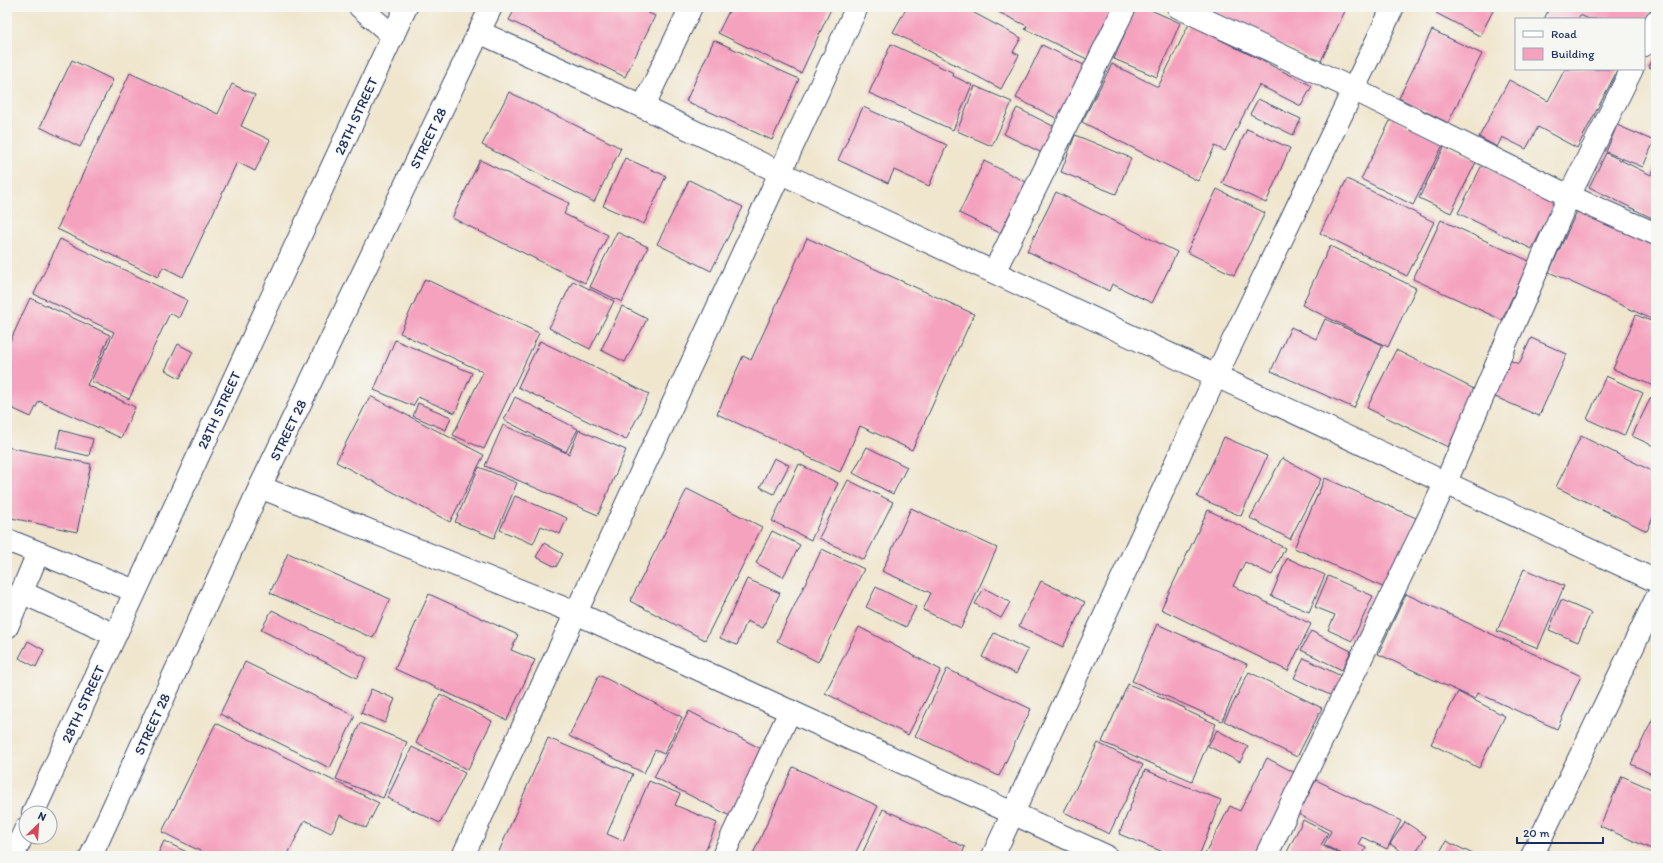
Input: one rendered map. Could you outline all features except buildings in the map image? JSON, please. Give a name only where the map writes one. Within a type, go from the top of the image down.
[{"type":"street","points":[[360,7],[393,36]]},
{"type":"street","name":"28TH STREET","points":[[37,805],[406,7]]},
{"type":"street","name":"STREET 28","points":[[91,856],[260,487],[491,7]]},
{"type":"street","points":[[643,107],[690,7]]},
{"type":"street","points":[[463,856],[857,7]]},
{"type":"street","points":[[994,272],[1125,7]]},
{"type":"street","points":[[1178,7],[1353,89],[1569,196],[1656,234]]},
{"type":"street","points":[[993,856],[1216,376],[1393,7]]},
{"type":"street","points":[[1645,43],[1656,21]]},
{"type":"street","points":[[479,32],[643,107],[781,173],[1656,581]]},
{"type":"street","points":[[1266,856],[1446,482],[1569,196],[1632,70]]},
{"type":"street","points":[[260,487],[576,613],[1106,856]]},
{"type":"street","points":[[7,540],[135,591]]},
{"type":"street","points":[[7,627],[38,552]]},
{"type":"street","points":[[22,592],[115,634]]},
{"type":"street","points":[[1532,856],[1656,599]]},
{"type":"street","points":[[723,856],[790,711]]},
{"type":"street","points":[[13,856],[18,845]]}]
